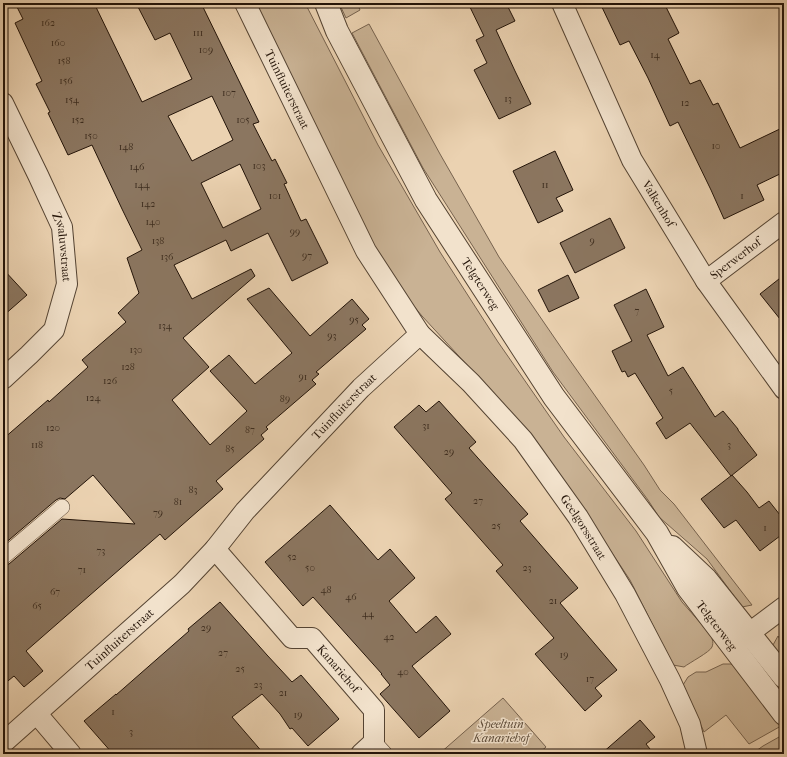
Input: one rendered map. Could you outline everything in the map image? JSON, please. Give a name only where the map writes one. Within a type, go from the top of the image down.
[{"type":"street","name":"Tuinfluiterstraat","points":[[3,743],[182,584],[215,549],[246,511],[361,388],[420,334],[360,240],[245,3]]},
{"type":"street","name":"Valkenhof","points":[[562,3],[632,160],[706,281],[784,389]]},
{"type":"street","name":"Telgterweg","points":[[326,8],[426,200],[554,397],[657,533],[706,579],[784,714]]},
{"type":"street","name":"Zwaluwstraat","points":[[3,103],[62,227],[67,284],[54,330],[3,379]]},
{"type":"street","name":"Sperwerhof","points":[[706,281],[784,222]]},
{"type":"street","name":"Geelgorsstraat","points":[[420,334],[471,383],[523,440],[578,517],[625,594],[670,680],[690,724],[697,754]]},
{"type":"street","points":[[3,557],[62,507]]},
{"type":"street","name":"Kanariehof","points":[[215,549],[292,638],[312,638],[374,710],[373,750]]},
{"type":"street","points":[[741,639],[784,607]]},
{"type":"street","name":"Telgterweg","points":[[741,639],[784,677]]},
{"type":"street","points":[[37,714],[71,754]]},
{"type":"green space","points":[[254,3],[305,3],[378,145],[440,252],[498,342],[564,437],[636,531],[682,602],[710,634],[713,642],[712,647],[704,654],[684,667],[673,665],[630,580],[570,490],[503,404],[422,316],[399,288],[369,237]]},
{"type":"green space","points":[[339,3],[357,3],[360,10],[346,18]]},
{"type":"green space","points":[[369,24],[440,154],[499,257],[660,490],[674,504],[752,605],[742,607],[707,559],[659,517],[553,372],[423,168],[352,33]]},
{"type":"green space","points":[[778,636],[784,645],[784,660],[773,645]]},
{"type":"green space","points":[[723,664],[731,664],[735,666],[781,726],[749,744],[726,715],[704,732],[683,685],[688,677],[696,672],[706,672]]},
{"type":"green space","name":"Speeltuin Kanariehof","points":[[503,698],[546,747],[538,754],[439,754]]},
{"type":"green space","points":[[779,737],[784,744],[784,754],[759,754],[756,751],[763,746]]},
{"type":"building","points":[[15,3],[94,3],[142,102],[192,79],[170,33],[155,40],[136,3],[201,3],[259,122],[253,124],[272,161],[275,159],[287,183],[284,184],[301,221],[306,219],[328,263],[292,281],[268,233],[231,251],[226,240],[174,265],[192,299],[251,269],[255,276],[183,338],[209,367],[172,400],[210,445],[247,411],[210,371],[229,355],[255,384],[292,353],[247,299],[269,288],[310,336],[352,299],[369,319],[362,325],[366,329],[316,372],[319,374],[312,380],[316,384],[266,427],[268,429],[261,435],[264,439],[216,481],[223,489],[165,540],[160,534],[26,651],[43,671],[24,687],[14,676],[3,685],[3,566],[9,564],[62,519],[135,524],[93,475],[65,499],[60,498],[56,500],[3,545],[3,439],[48,400],[49,402],[88,367],[82,360],[126,322],[118,313],[139,293],[127,258],[142,250],[92,145],[68,155],[48,113],[50,112],[36,84],[42,81],[15,23],[23,19]],"holes":[[[212,96],[233,140],[192,161],[168,116]],[[240,164],[261,209],[223,228],[201,183]]]},
{"type":"building","points":[[468,3],[506,3],[515,21],[496,30],[531,104],[499,119],[474,70],[487,63],[476,40],[484,36]]},
{"type":"building","points":[[600,3],[664,3],[679,33],[668,39],[690,84],[700,80],[713,105],[718,103],[740,148],[784,127],[784,172],[757,185],[764,200],[724,219],[678,122],[670,126],[629,41],[620,45]]},
{"type":"building","points":[[555,151],[573,190],[556,198],[563,211],[538,223],[513,171]]},
{"type":"building","points":[[610,218],[625,248],[575,273],[560,243]]},
{"type":"building","points":[[3,269],[27,295],[3,316]]},
{"type":"building","points":[[568,275],[579,298],[549,312],[538,290]]},
{"type":"building","points":[[784,275],[784,324],[760,294]]},
{"type":"building","points":[[646,289],[664,327],[647,335],[668,376],[683,367],[715,417],[723,411],[757,455],[731,476],[690,423],[666,439],[656,423],[663,418],[635,373],[628,377],[625,371],[622,372],[612,351],[632,341],[614,305]]},
{"type":"building","points":[[439,401],[476,442],[469,448],[528,514],[520,521],[578,588],[560,603],[617,670],[595,688],[602,696],[585,711],[535,654],[554,638],[496,571],[503,565],[445,499],[452,493],[394,427],[419,405],[426,412]]},
{"type":"building","points":[[732,475],[759,508],[769,501],[784,520],[784,533],[760,551],[736,520],[724,528],[701,499]]},
{"type":"building","points":[[330,505],[378,560],[390,549],[415,578],[389,601],[416,633],[436,616],[451,634],[412,666],[450,711],[419,738],[380,694],[390,685],[382,674],[313,597],[303,606],[265,562]]},
{"type":"building","points":[[220,602],[292,682],[301,675],[339,719],[308,746],[292,728],[290,729],[280,714],[262,694],[232,717],[264,754],[113,754],[84,721],[116,695],[189,631],[188,629]]},
{"type":"building","points":[[640,720],[655,737],[646,744],[654,754],[601,754]]}]
